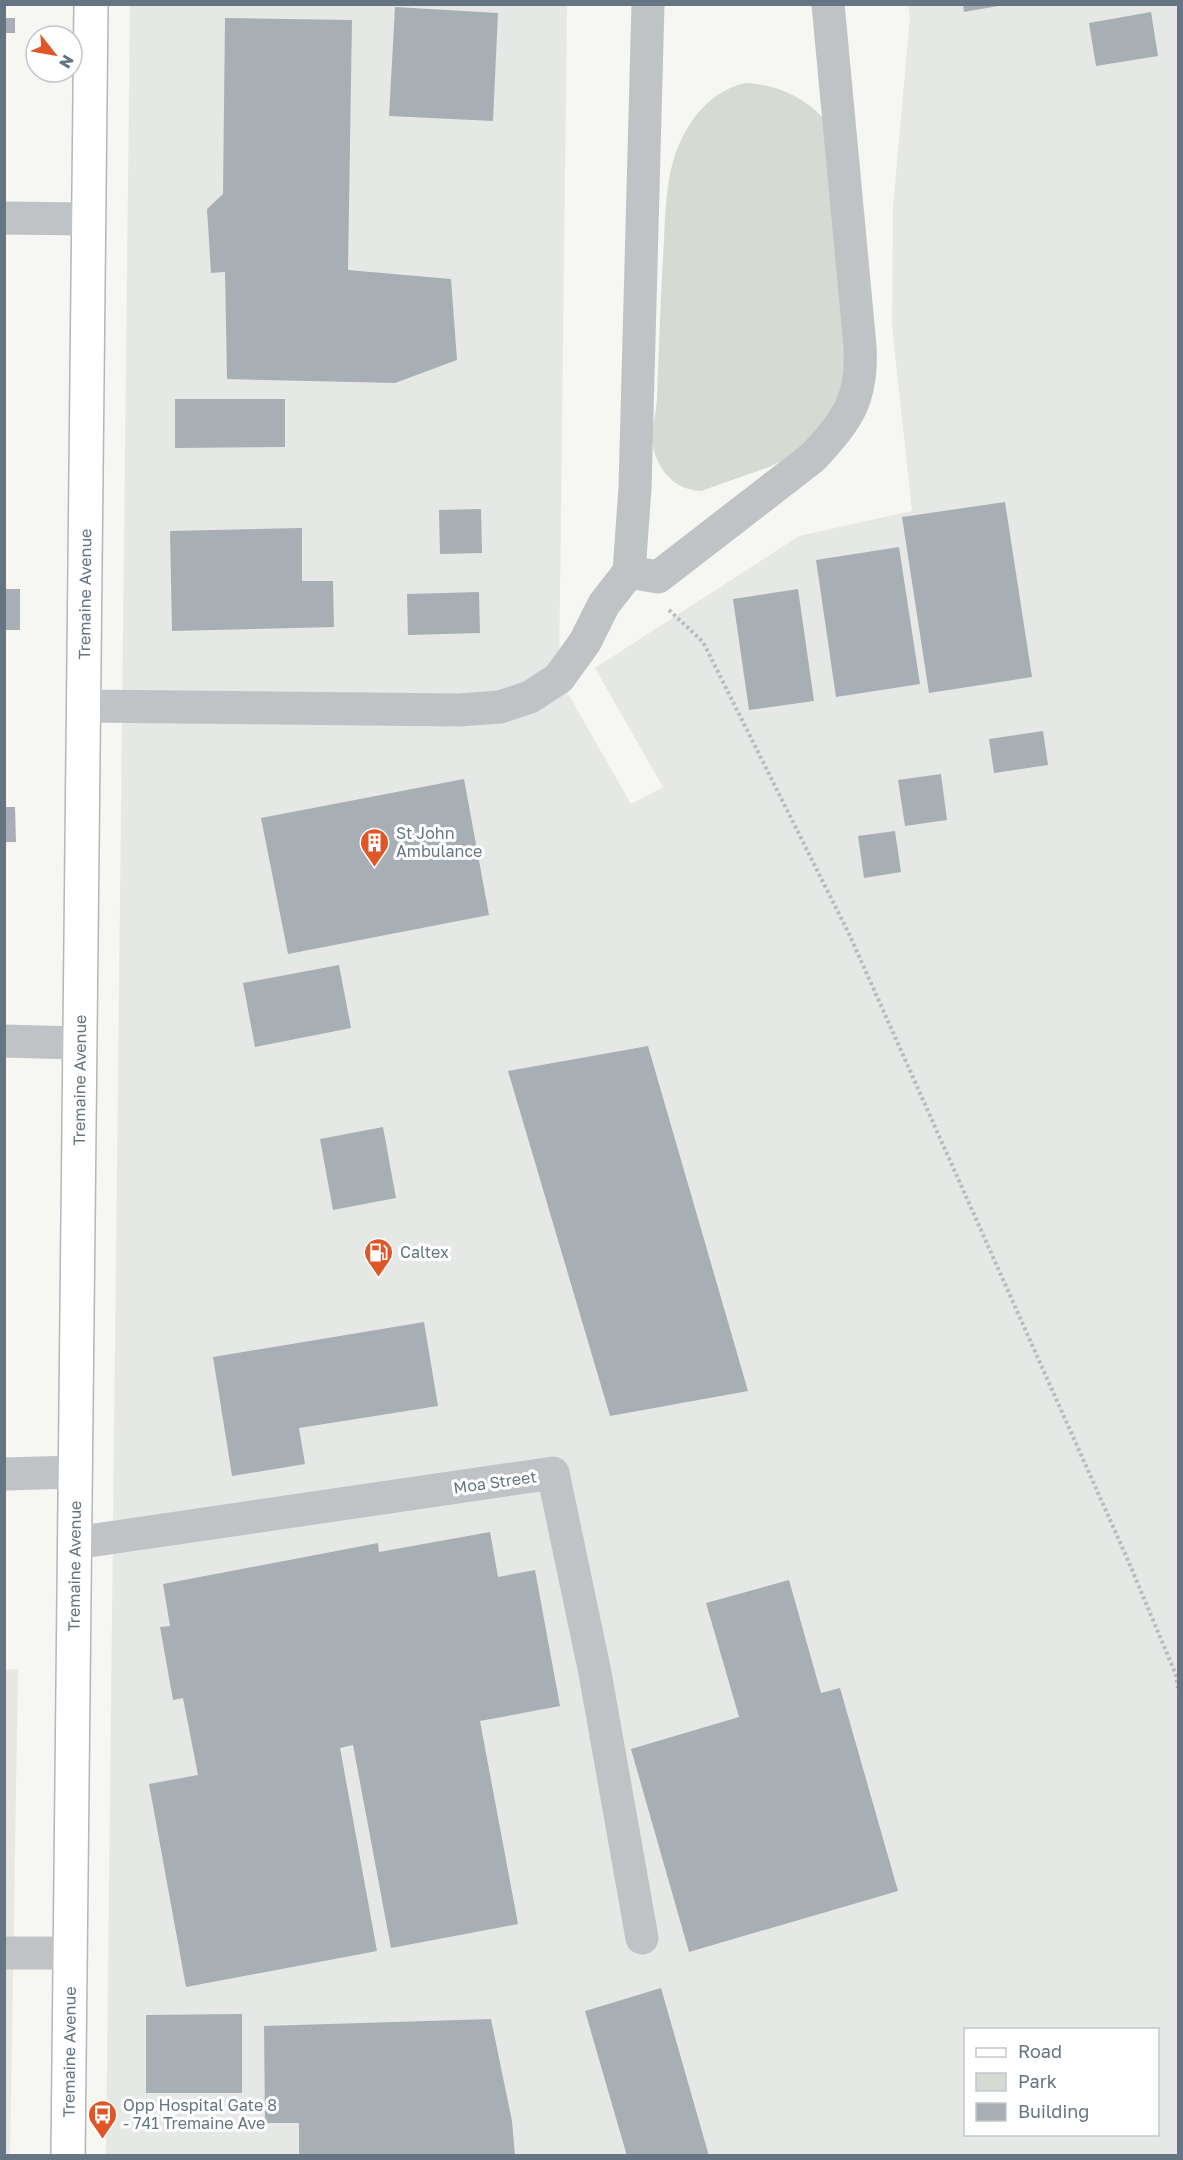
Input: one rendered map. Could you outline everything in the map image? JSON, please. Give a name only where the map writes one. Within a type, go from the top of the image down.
[{"type":"main road","name":"Tremaine Avenue","points":[[68,2156],[91,4]]},
{"type":"street","points":[[84,706],[435,710],[500,707],[530,697],[559,678],[585,642],[604,604],[629,572],[635,476],[648,4]]},
{"type":"street","points":[[629,572],[658,577],[812,458],[832,438],[848,415],[856,393],[862,372],[828,4]]},
{"type":"street","points":[[4,218],[88,219]]},
{"type":"street","points":[[4,1041],[80,1043]]},
{"type":"street","points":[[4,1474],[75,1472]]},
{"type":"street","name":"Moa Street","points":[[75,1543],[553,1473],[595,1673],[642,1938]]},
{"type":"street","points":[[4,1953],[71,1953]]},
{"type":"path","points":[[629,572],[703,642],[850,936],[1127,1558],[1176,1675],[1179,1688]]},
{"type":"shaded area","points":[[130,5],[567,5],[559,678],[631,804],[663,787],[595,668],[799,536],[912,511],[892,326],[893,207],[910,17],[908,5],[1178,5],[1178,2155],[106,2156]]},
{"type":"shaded area","points":[[18,1669],[10,2156],[4,2155],[4,1670]]},
{"type":"green space","points":[[745,83],[767,86],[787,93],[806,103],[823,118],[849,361],[833,413],[793,455],[769,467],[701,491],[679,485],[667,475],[658,462],[652,440],[657,403],[665,214],[673,163],[687,128],[716,96]]},
{"type":"building","points":[[963,4],[998,4],[998,6],[964,12]]},
{"type":"building","points":[[395,7],[498,13],[493,121],[389,116]]},
{"type":"building","points":[[1151,12],[1158,56],[1096,66],[1089,23]]},
{"type":"building","points":[[4,18],[15,18],[15,33],[4,33]]},
{"type":"building","points":[[225,18],[352,20],[348,270],[451,279],[457,360],[395,383],[227,379],[225,272],[211,273],[207,209],[223,194]]},
{"type":"building","points":[[175,399],[285,399],[285,447],[175,448]]},
{"type":"building","points":[[1005,502],[1032,677],[929,693],[902,517]]},
{"type":"building","points":[[481,509],[482,553],[440,554],[439,510]]},
{"type":"building","points":[[302,528],[302,581],[333,581],[334,627],[172,631],[170,531]]},
{"type":"building","points":[[899,547],[920,684],[836,697],[816,560]]},
{"type":"building","points":[[4,589],[20,589],[20,630],[4,630]]},
{"type":"building","points":[[798,589],[814,701],[749,710],[733,599]]},
{"type":"building","points":[[479,592],[480,633],[408,635],[407,594]]},
{"type":"building","points":[[1043,731],[1048,765],[994,773],[989,739]]},
{"type":"building","points":[[941,774],[947,820],[905,826],[898,780]]},
{"type":"building","name":"St John Ambulance","points":[[464,779],[489,915],[288,954],[261,818]]},
{"type":"building","points":[[4,807],[15,807],[16,842],[4,842]]},
{"type":"building","points":[[895,831],[901,872],[864,878],[858,836]]},
{"type":"building","points":[[339,965],[351,1028],[255,1047],[243,983]]},
{"type":"building","points":[[648,1046],[748,1391],[610,1416],[508,1071]]},
{"type":"building","points":[[383,1127],[396,1198],[333,1210],[320,1139]]},
{"type":"building","points":[[424,1322],[438,1406],[299,1428],[305,1464],[232,1476],[213,1357]]},
{"type":"building","points":[[490,1532],[498,1577],[535,1570],[560,1706],[480,1721],[518,1924],[391,1948],[353,1745],[340,1748],[377,1951],[186,1987],[149,1784],[198,1775],[183,1698],[173,1700],[160,1627],[170,1626],[163,1584],[378,1543],[379,1552]]},
{"type":"building","points":[[789,1580],[821,1693],[840,1688],[898,1891],[689,1952],[631,1749],[739,1717],[706,1603]]},
{"type":"building","points":[[661,1988],[709,2156],[627,2156],[585,2011]]},
{"type":"building","points":[[242,2014],[242,2093],[146,2093],[146,2015]]},
{"type":"building","points":[[491,2019],[512,2121],[515,2156],[299,2156],[299,2123],[265,2123],[264,2026]]},
{"type":"place","name":"St John Ambulance","points":[[375,868]]},
{"type":"place","name":"Caltex","points":[[379,1278]]},
{"type":"place","name":"Opp Hospital Gate 8 - 741 Tremaine Ave","points":[[102,2140]]}]
